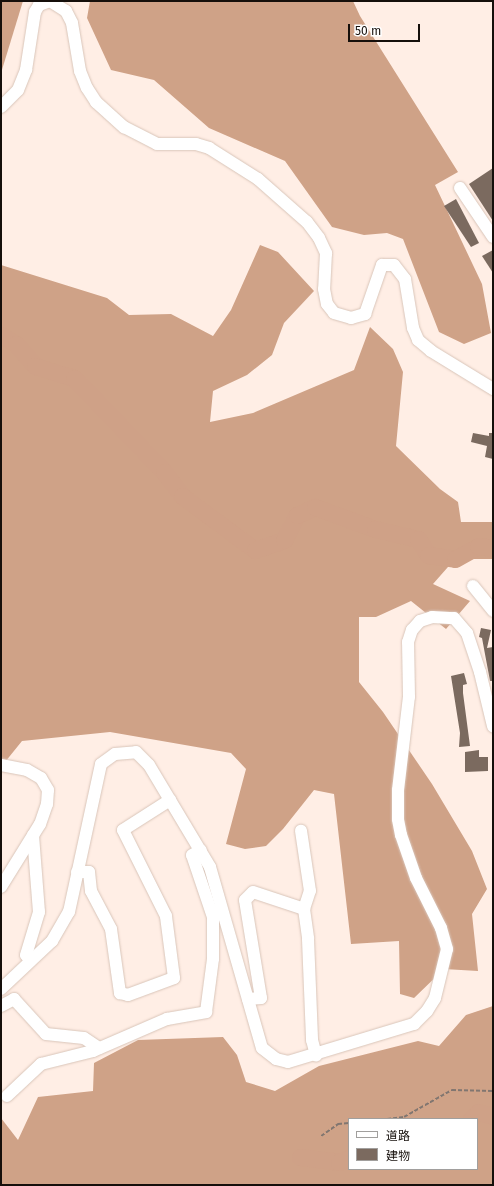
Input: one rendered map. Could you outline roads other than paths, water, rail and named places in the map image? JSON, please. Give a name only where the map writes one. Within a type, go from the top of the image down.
[{"type":"street","points":[[1,107],[18,90],[26,70],[35,12],[39,5],[50,1],[66,12],[72,23],[76,55],[87,88],[96,102],[124,127],[156,144],[196,144],[209,148],[258,179],[307,222],[319,238],[326,253],[324,289],[327,304],[334,313],[351,318],[365,314],[382,265],[394,265],[405,279],[413,328],[418,340],[431,351],[493,389]]},
{"type":"street","points":[[460,188],[493,237]]},
{"type":"street","points":[[473,586],[493,610]]},
{"type":"street","points":[[1,989],[52,940],[69,912],[101,764],[115,754],[136,752],[149,765],[210,867],[262,1048],[276,1059],[288,1062],[316,1055],[414,1024],[427,1011],[434,998],[444,969],[447,949],[440,928],[416,878],[401,835],[398,820],[398,790],[409,697],[408,642],[412,630],[420,622],[432,617],[454,618],[467,633],[473,647],[493,719],[493,726]]},
{"type":"street","points":[[1,765],[27,770],[41,778],[48,790],[47,804],[33,835],[1,887]]},
{"type":"street","points":[[77,872],[89,872],[91,891],[111,929],[120,994],[128,995],[174,978],[166,916],[122,830],[170,800]]},
{"type":"street","points":[[301,831],[310,891],[304,908],[308,939],[312,1040],[316,1055]]},
{"type":"street","points":[[30,960],[26,955],[39,912],[33,835]]},
{"type":"street","points":[[7,1096],[41,1064],[99,1048],[167,1019],[206,1012],[212,965],[213,917],[192,855],[201,850]]},
{"type":"street","points":[[248,999],[261,998],[245,900],[253,892],[304,908]]},
{"type":"street","points":[[1,1006],[14,999],[46,1034],[84,1038],[99,1048]]},
{"type":"waterway","points":[[1,335],[16,344],[35,366],[74,378],[164,472],[182,496],[255,550],[284,540],[297,515],[315,507],[375,529],[418,539],[428,555],[455,559],[478,546],[493,548]]},
{"type":"waterway","points":[[472,1118],[478,1112],[493,1116]]},
{"type":"waterway","points":[[300,1157],[339,1162],[348,1158]]}]
